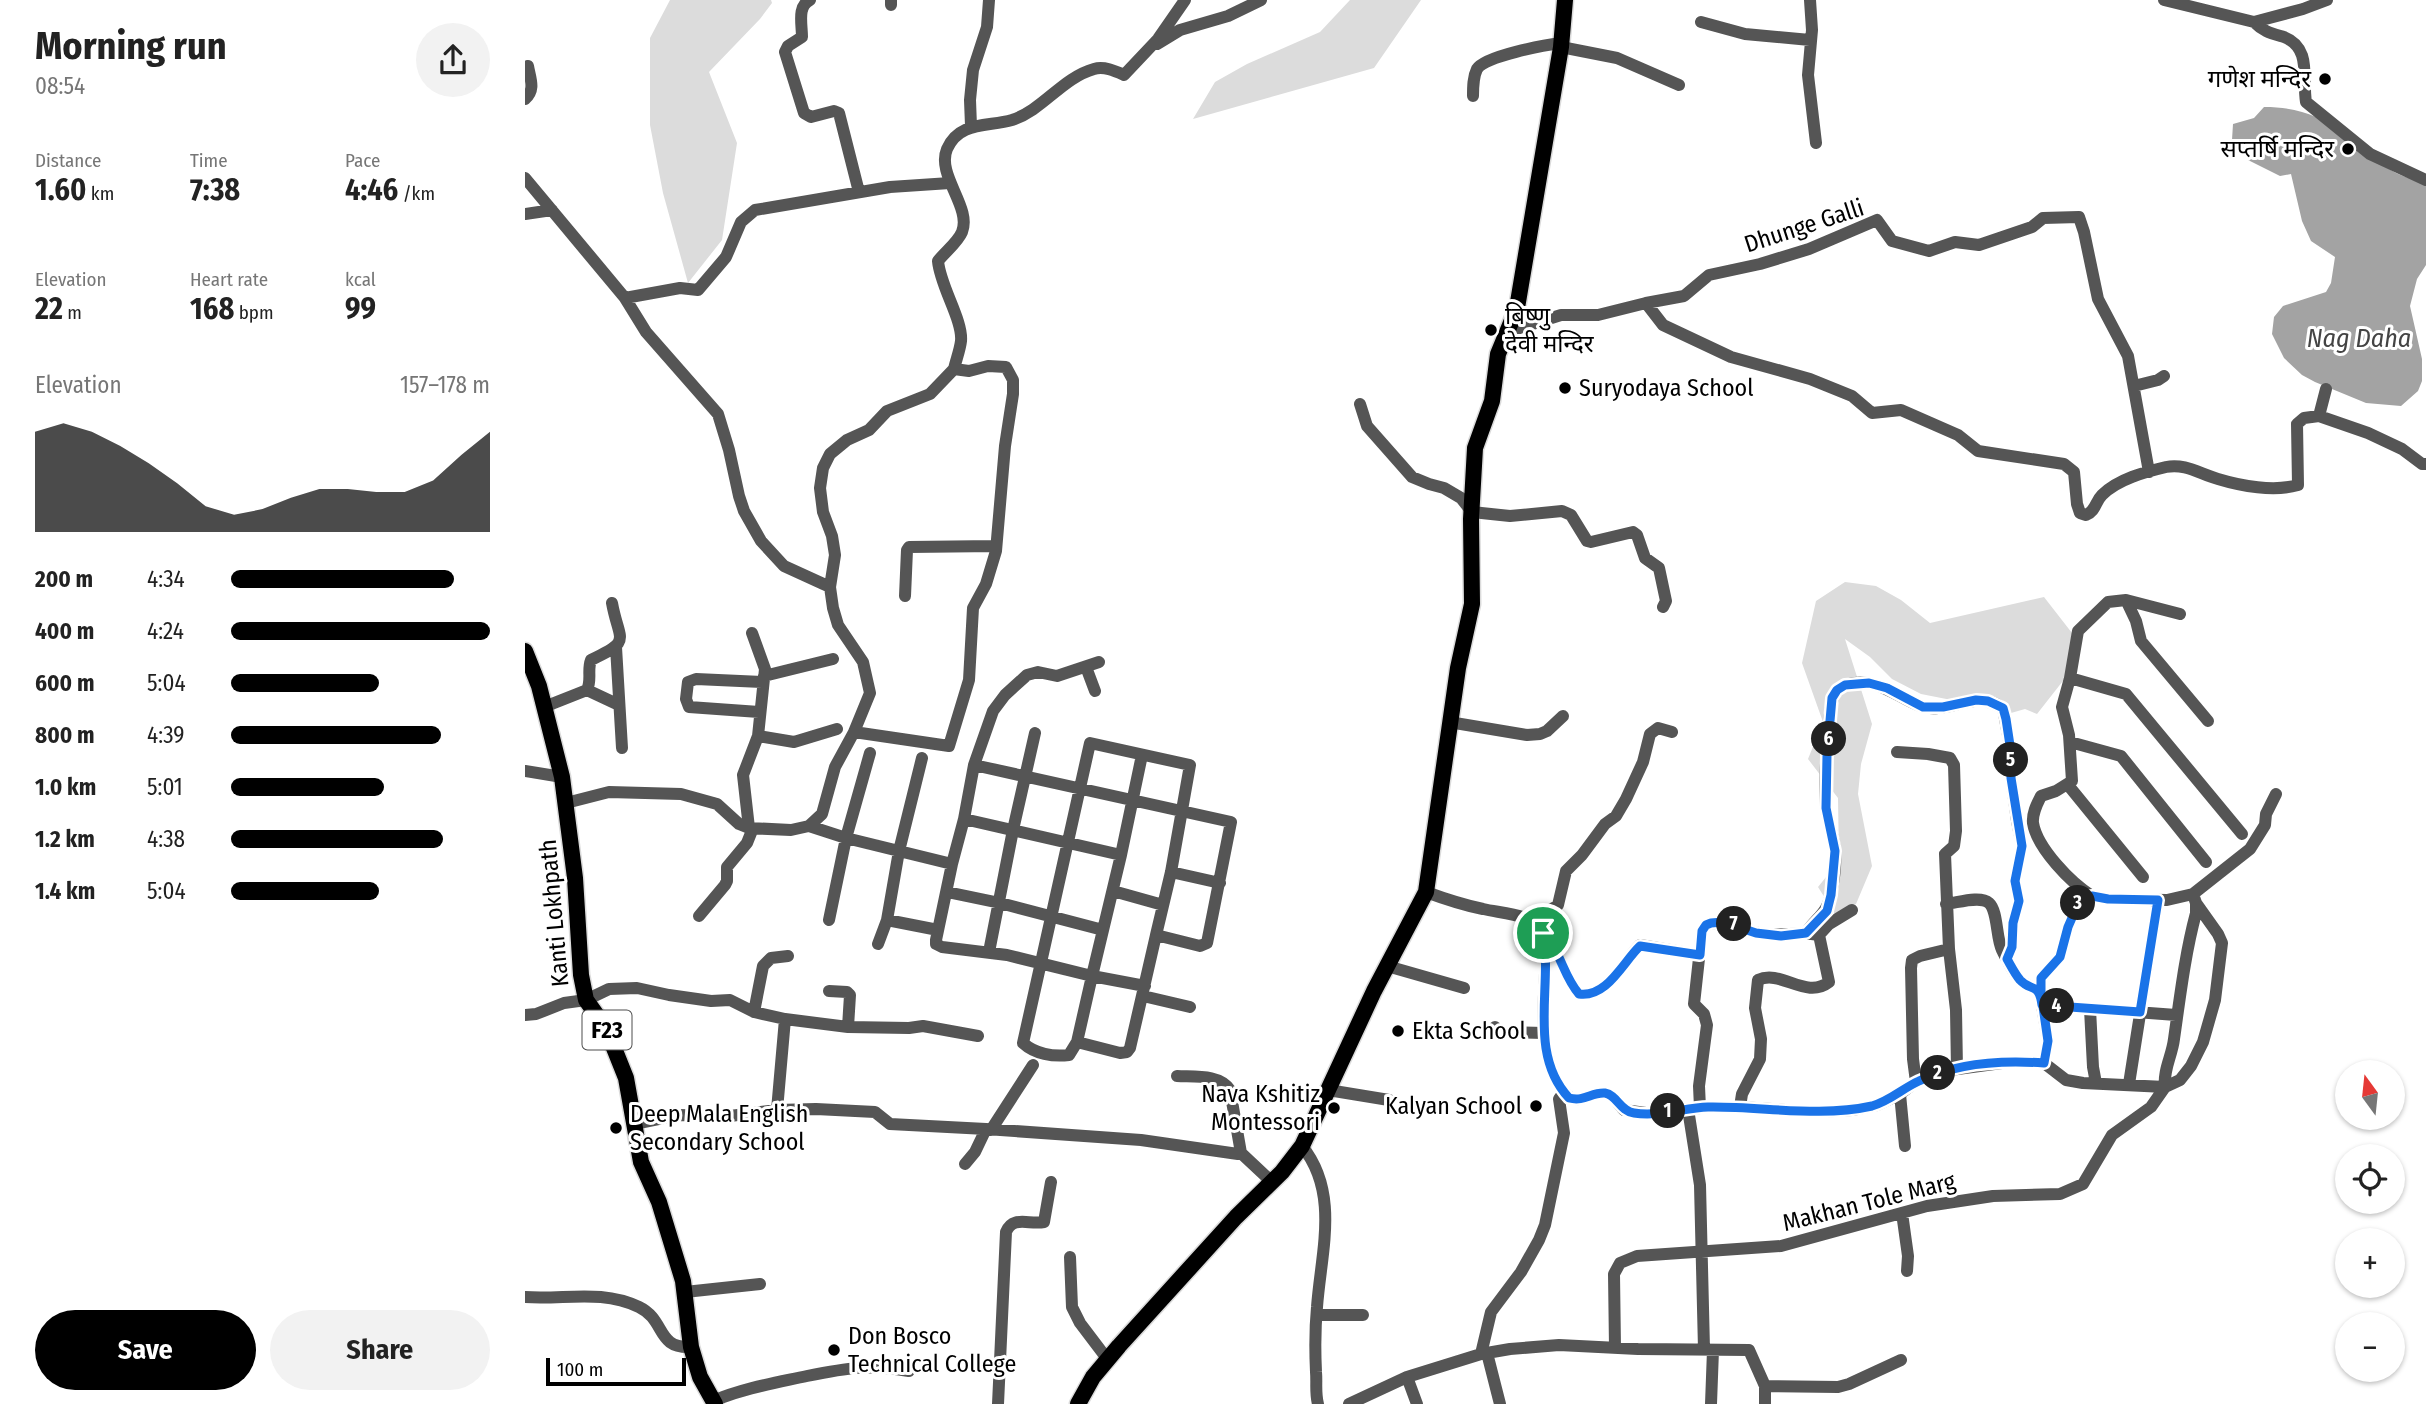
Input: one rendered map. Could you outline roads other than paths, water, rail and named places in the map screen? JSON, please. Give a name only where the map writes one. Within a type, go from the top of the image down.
[{"type":"main road","points":[[1078,1404],[1093,1377],[1173,1285],[1272,1182],[1302,1146],[1387,966],[1426,892],[1449,722],[1472,604],[1475,448],[1492,401],[1498,354],[1517,308],[1561,45],[1565,0]]},
{"type":"main road","name":"Kanti Lokhpath","points":[[527,660],[544,707],[562,777],[575,878],[580,975],[586,1000],[606,1028],[626,1079],[641,1161],[677,1254],[685,1292],[691,1347],[700,1377],[714,1403]]},
{"type":"street","points":[[810,0],[801,8],[802,37],[788,46],[785,52],[803,113],[811,117],[834,111],[839,113],[859,192]]},
{"type":"street","points":[[971,125],[973,70],[987,26],[989,0]]},
{"type":"street","points":[[566,803],[609,792],[681,794],[717,804],[739,824],[751,828],[791,830],[809,826],[822,814],[835,767],[854,733],[870,693],[863,662],[838,625],[830,587],[835,555],[832,536],[823,512],[820,488],[823,468],[830,454],[847,440],[869,430],[887,411],[930,394],[954,369],[962,340],[953,308],[939,276],[938,261],[962,232],[963,218],[944,160],[947,149],[955,137],[971,125],[1013,119],[1075,76],[1094,69],[1110,69],[1124,75],[1148,50],[1185,0]]},
{"type":"street","points":[[1148,50],[1180,30],[1228,16],[1261,0]]},
{"type":"street","points":[[1810,0],[1808,75],[1816,143]]},
{"type":"street","points":[[2164,0],[2254,22],[2327,0]]},
{"type":"street","points":[[1701,22],[1745,34],[1810,40]]},
{"type":"street","points":[[2254,22],[2265,33],[2286,38],[2301,50],[2305,67],[2306,102],[2370,154],[2426,180]]},
{"type":"street","points":[[1473,96],[1478,67],[1487,61],[1547,45],[1561,45],[1617,58],[1678,85]]},
{"type":"street","points":[[525,99],[532,89],[528,66]]},
{"type":"street","points":[[525,178],[625,298],[646,332],[718,414],[741,503],[761,541],[785,566],[830,587]]},
{"type":"street","points":[[625,298],[680,288],[698,290],[726,257],[741,222],[755,209],[891,187],[950,183]]},
{"type":"street","points":[[525,214],[552,210]]},
{"type":"street","name":"Dhunge Galli","points":[[1646,303],[1684,296],[1709,275],[1760,264],[1809,249],[1877,220],[1892,241],[1929,251],[1955,242],[1979,245],[2032,227],[2043,218],[2079,217],[2098,299],[2128,356],[2149,472]]},
{"type":"street","points":[[1507,331],[1561,316],[1598,315],[1646,303],[1663,325],[1731,357],[1810,379],[1852,396],[1872,413],[1901,410],[1958,435],[1978,452],[2064,464],[2074,472],[2077,504],[2080,513],[2086,516],[2092,513],[2102,495],[2126,479],[2169,466],[2184,466],[2220,480],[2269,488],[2298,485],[2297,424],[2304,418],[2319,416],[2368,433],[2426,464]]},
{"type":"street","points":[[854,733],[949,746],[969,680],[973,608],[986,584],[996,546],[1013,380],[1010,371],[1001,366],[988,366],[969,372],[954,369]]},
{"type":"street","points":[[2134,386],[2164,376]]},
{"type":"street","points":[[2319,416],[2326,389]]},
{"type":"street","points":[[1360,404],[1367,426],[1412,477],[1444,488],[1461,498],[1472,512],[1510,516],[1562,511],[1571,515],[1587,541],[1591,542],[1633,532],[1637,535],[1645,558],[1659,568],[1666,601],[1663,607]]},
{"type":"street","points":[[905,596],[909,547],[996,546]]},
{"type":"street","points":[[2180,614],[2126,600],[2108,602],[2078,631],[2062,707],[2070,742],[2073,781],[2041,796],[2034,809],[2033,822],[2040,842],[2067,876],[2092,896],[2158,900],[2195,898],[2250,849],[2265,825],[2266,814],[2276,794]]},
{"type":"street","points":[[2126,600],[2136,621],[2141,641],[2207,721]]},
{"type":"street","points":[[544,707],[587,690],[591,660],[611,652],[619,644],[621,635],[612,603]]},
{"type":"street","points":[[699,916],[725,885],[727,867],[747,843],[751,828],[743,775],[758,736],[765,669],[752,633]]},
{"type":"street","points":[[616,647],[622,748]]},
{"type":"street","points":[[759,712],[689,707],[686,699],[688,682],[696,679],[763,679],[833,659]]},
{"type":"street","points":[[1099,662],[1057,676],[1034,672],[1018,682],[993,710],[974,765],[936,944],[989,952],[1092,976],[1190,1007]]},
{"type":"street","points":[[1086,667],[1095,691]]},
{"type":"street","points":[[2070,678],[2126,694],[2242,834]]},
{"type":"street","points":[[1813,934],[1827,911],[1834,874],[1835,851],[1826,808],[1832,698],[1837,690],[1845,685],[1869,683],[1887,688],[1923,707],[1943,707],[1976,700],[1988,701],[2003,708],[2022,846],[2015,881],[2019,901],[2013,923],[2012,947],[2007,959]]},
{"type":"street","points":[[587,690],[619,705]]},
{"type":"street","points":[[1449,722],[1527,735],[1540,734],[1563,716]]},
{"type":"street","points":[[1526,918],[1558,905],[1566,871],[1605,824],[1616,816],[1626,799],[1643,762],[1650,734],[1658,728],[1672,733]]},
{"type":"street","points":[[758,736],[794,742],[837,729]]},
{"type":"street","points":[[989,952],[1035,733]]},
{"type":"street","points":[[2070,742],[2120,756],[2206,862]]},
{"type":"street","points":[[1077,1042],[1120,1053],[1127,1052],[1130,1048],[1171,872],[1191,765],[1090,743],[1050,916],[1023,1043],[1044,1054],[1064,1056],[1069,1055],[1077,1042],[1142,755]]},
{"type":"street","points":[[1897,752],[1950,758],[1954,765],[1956,831],[1954,846],[1945,854],[1949,949],[1956,1010],[1957,1069]]},
{"type":"street","points":[[829,920],[846,838],[870,753]]},
{"type":"street","points":[[878,944],[887,920],[899,851],[922,758]]},
{"type":"street","points":[[974,765],[1231,822],[1205,945],[1156,935]]},
{"type":"street","points":[[525,771],[562,777]]},
{"type":"street","points":[[2068,785],[2143,877]]},
{"type":"street","points":[[964,819],[1121,855]]},
{"type":"street","points":[[809,826],[952,864]]},
{"type":"street","points":[[1171,872],[1220,883]]},
{"type":"street","points":[[1113,891],[1163,905]]},
{"type":"street","points":[[947,892],[1103,930]]},
{"type":"street","points":[[1426,892],[1458,904],[1526,918],[1553,943],[1569,983],[1579,994],[1595,994],[1640,946],[1700,955]]},
{"type":"street","points":[[2044,1063],[2048,1041],[2041,999],[2041,978],[2060,957],[2078,904],[2092,896]]},
{"type":"street","points":[[1543,933],[1546,947],[1543,1003],[1545,1033],[1555,1078],[1569,1098],[1578,1100],[1604,1093],[1611,1096],[1624,1111],[1633,1113],[1653,1114],[1694,1108],[1740,1107],[1816,1112],[1852,1110],[1877,1105],[1900,1094],[1916,1082],[1943,1071],[2009,1062],[2044,1063],[2066,1080],[2165,1087],[2164,1074],[2174,1039],[2195,898]]},
{"type":"street","name":"Makhan Tole Marg","points":[[1615,1348],[1614,1274],[1620,1263],[1637,1256],[1781,1246],[1927,1206],[1993,1196],[2046,1193],[2054,1195],[2071,1192],[2083,1184],[2112,1135],[2151,1107],[2165,1087],[2180,1080],[2191,1066],[2209,1026],[2222,943],[2195,898]]},
{"type":"street","points":[[1946,904],[1982,900],[1989,903],[1994,910],[1997,936],[2007,959],[2020,979],[2037,988],[2041,999]]},
{"type":"street","points":[[2129,1084],[2158,900]]},
{"type":"street","points":[[1711,1404],[1700,1252],[1700,1185],[1694,1108],[1707,1025],[1704,1014],[1694,1004],[1702,931],[1706,925],[1723,922],[1756,933],[1781,936],[1813,934],[1852,910]]},
{"type":"street","points":[[887,920],[938,930]]},
{"type":"street","points":[[1740,1107],[1742,1094],[1760,1059],[1761,1040],[1755,1008],[1758,980],[1770,978],[1809,989],[1829,982],[1829,975],[1813,934]]},
{"type":"street","points":[[1916,1082],[1913,1059],[1912,960],[1949,949]]},
{"type":"street","points":[[754,1012],[762,966],[771,958],[788,956]]},
{"type":"street","points":[[1387,966],[1464,988]]},
{"type":"street","points":[[525,1014],[536,1014],[564,1003],[586,1000],[609,989],[637,988],[711,1001],[730,1000],[754,1012],[785,1019],[848,1027],[923,1026],[978,1036]]},
{"type":"street","points":[[829,991],[847,992],[850,995],[848,1027]]},
{"type":"street","points":[[2041,999],[2090,1010],[2176,1015]]},
{"type":"street","points":[[2090,1010],[2096,1083]]},
{"type":"street","points":[[777,1110],[785,1019]]},
{"type":"street","points":[[1495,1027],[1505,1032],[1545,1033]]},
{"type":"street","points":[[965,1164],[1033,1065]]},
{"type":"street","points":[[1177,1076],[1220,1080],[1226,1084],[1230,1090],[1241,1153]]},
{"type":"street","points":[[1328,1090],[1389,1100]]},
{"type":"street","points":[[1500,1404],[1484,1353],[1487,1323],[1491,1312],[1521,1272],[1545,1225],[1564,1133],[1559,1099],[1564,1092]]},
{"type":"street","points":[[1900,1094],[1905,1146]]},
{"type":"street","points":[[634,1124],[678,1115],[730,1116],[777,1110],[854,1110],[875,1112],[890,1124],[1141,1140],[1241,1153],[1272,1182]]},
{"type":"street","points":[[1302,1146],[1319,1173],[1325,1198],[1325,1248],[1315,1359],[1318,1404]]},
{"type":"street","points":[[998,1404],[1006,1232],[1015,1221],[1044,1222],[1051,1182]]},
{"type":"street","points":[[1902,1213],[1908,1256],[1907,1271]]},
{"type":"street","points":[[1070,1257],[1072,1307],[1080,1324],[1108,1360]]},
{"type":"street","points":[[685,1292],[760,1284]]},
{"type":"street","points":[[525,1297],[611,1297],[640,1307],[655,1317],[666,1341],[671,1345],[691,1347]]},
{"type":"street","points":[[1317,1315],[1363,1315]]},
{"type":"street","points":[[1349,1404],[1371,1399],[1407,1377],[1484,1353],[1559,1345],[1749,1350],[1765,1386],[1765,1404]]},
{"type":"street","points":[[1765,1386],[1838,1387],[1901,1360]]},
{"type":"street","points":[[714,1403],[740,1390],[843,1367],[880,1366],[909,1371]]},
{"type":"street","points":[[1407,1377],[1417,1404]]},
{"type":"water","name":"Nag Daha","points":[[2264,107],[2286,108],[2319,119],[2391,170],[2426,184],[2426,265],[2417,279],[2410,306],[2422,359],[2422,381],[2418,391],[2401,406],[2366,403],[2302,375],[2284,358],[2272,334],[2274,317],[2283,306],[2326,292],[2331,283],[2335,257],[2311,241],[2302,221],[2291,174],[2280,176],[2248,160],[2232,140],[2233,124],[2254,118]]},
{"type":"place","name":"गणेश मन्दिर","points":[[2325,79]]},
{"type":"place","name":"सप्तर्षि मन्दिर","points":[[2348,149]]},
{"type":"place","name":"बिष्णु देवी मन्दिर","points":[[1491,330]]},
{"type":"place","name":"Suryodaya School","points":[[1565,388]]},
{"type":"place","name":"Ekta School","points":[[1398,1031]]},
{"type":"place","name":"Kalyan School","points":[[1536,1106]]},
{"type":"place","name":"Nava Kshitiz Montessori","points":[[1334,1108]]},
{"type":"place","name":"Deep Mala English Secondary School","points":[[616,1128]]},
{"type":"place","name":"Don Bosco Technical College","points":[[834,1350]]}]
